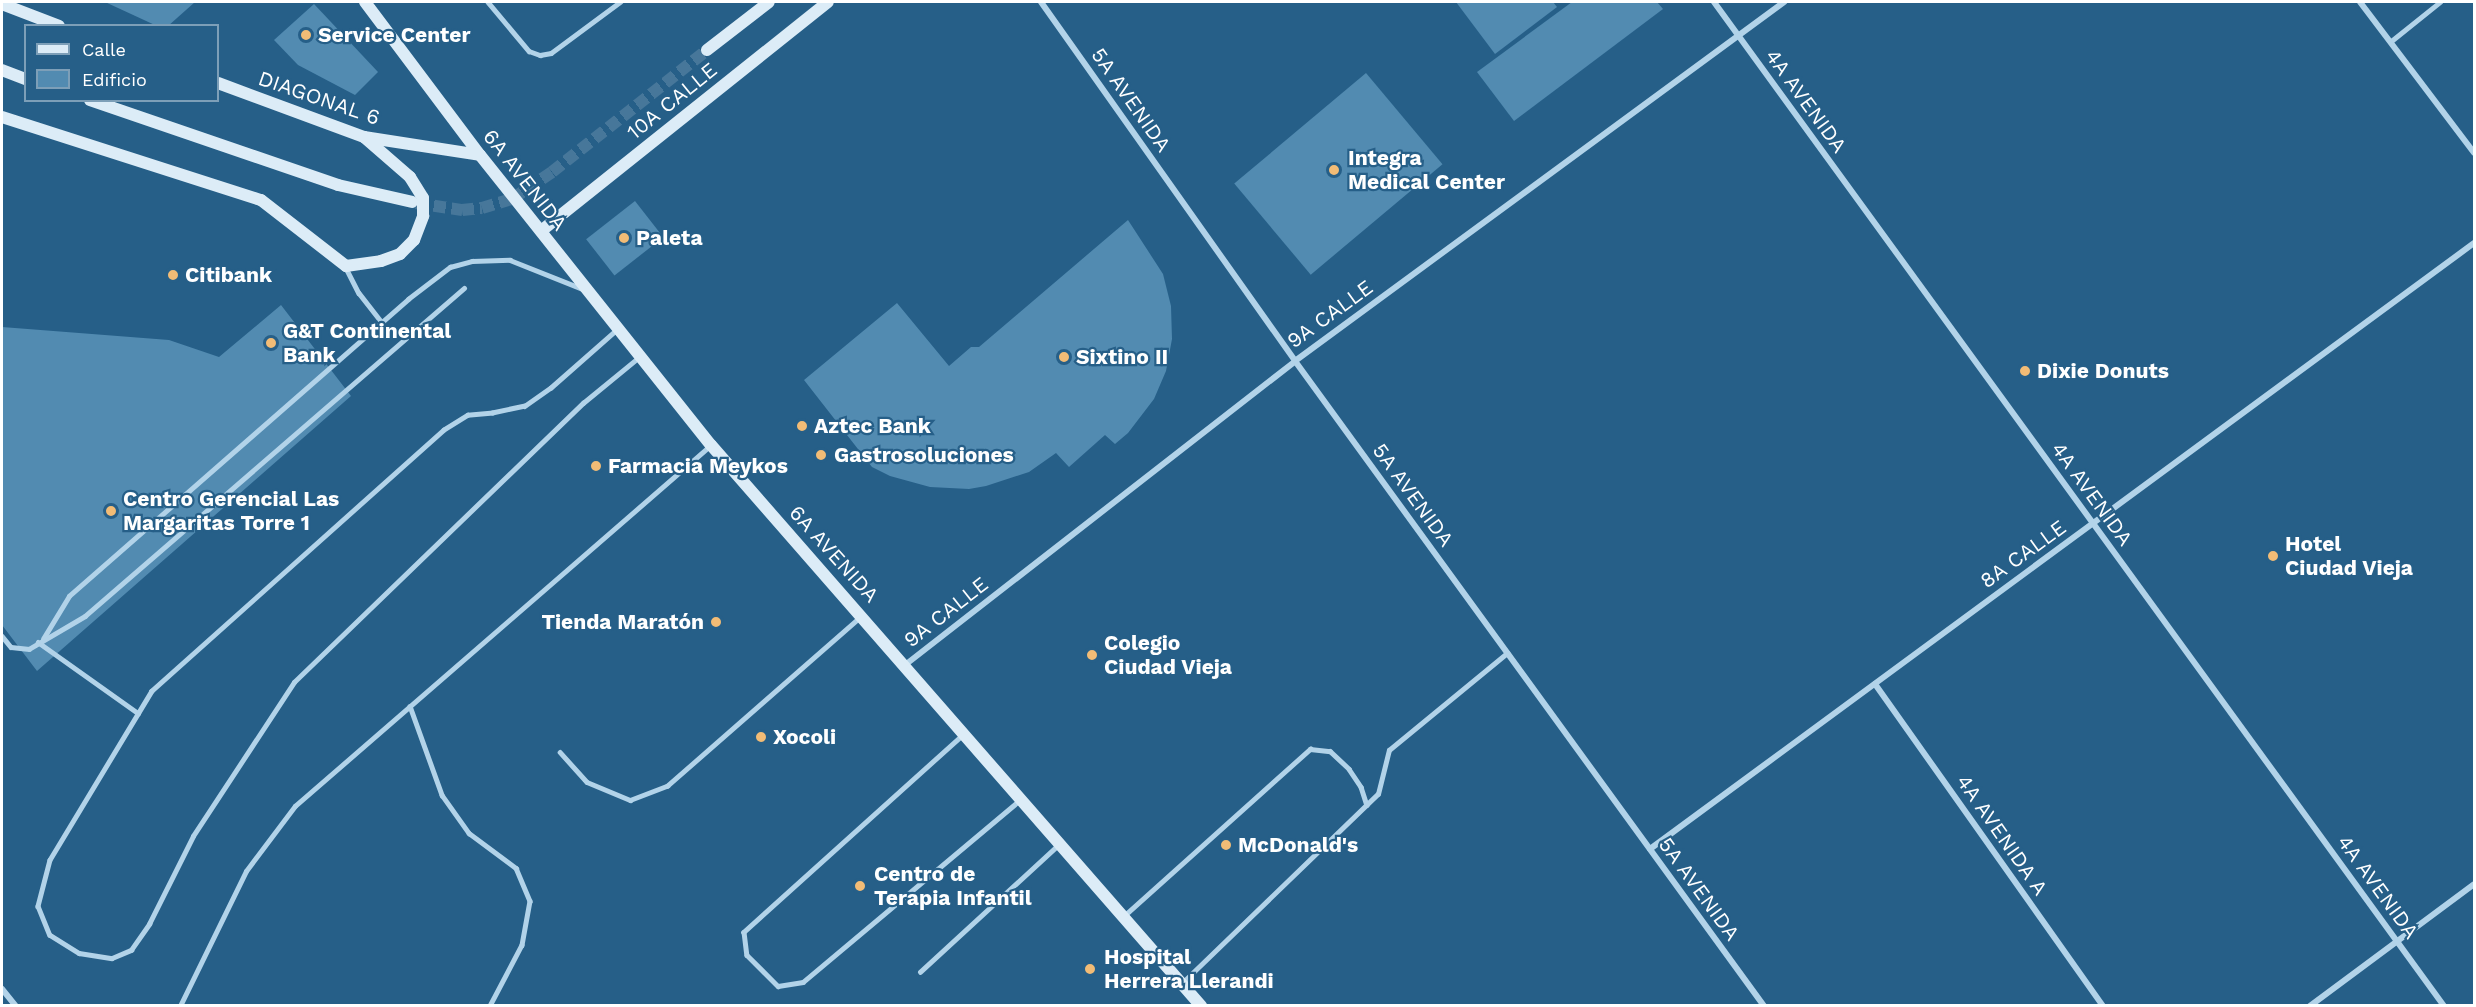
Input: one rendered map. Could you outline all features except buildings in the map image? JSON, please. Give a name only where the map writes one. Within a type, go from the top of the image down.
[{"type":"main road","name":"6A AVENIDA","points":[[365,2],[480,155],[711,445],[1201,1005]]},
{"type":"main road","points":[[707,50],[769,2]]},
{"type":"main road","name":"10A CALLE","points":[[541,231],[828,2]]},
{"type":"main road","points":[[2,4],[54,24]]},
{"type":"main road","points":[[2,70],[24,77]]},
{"type":"main road","name":"DIAGONAL 6","points":[[219,83],[364,137],[480,155]]},
{"type":"main road","points":[[96,102],[338,185],[411,202]]},
{"type":"main road","points":[[2,117],[261,200],[346,266],[381,261],[400,254],[414,240],[423,216],[423,198],[410,177],[364,137]]},
{"type":"street","name":"5A AVENIDA","points":[[1041,2],[1295,361],[1764,1005]]},
{"type":"street","name":"4A AVENIDA","points":[[1714,2],[2444,1005]]},
{"type":"street","name":"9A CALLE","points":[[905,665],[1295,361],[1784,2]]},
{"type":"street","points":[[2360,2],[2475,153]]},
{"type":"street","name":"8A CALLE","points":[[1650,849],[2475,243]]},
{"type":"street","name":"4A AVENIDA A","points":[[1875,684],[2103,1005]]},
{"type":"street","points":[[2310,1005],[2475,884]]},
{"type":"street","points":[[2,989],[16,1005]]},
{"type":"lane","points":[[488,2],[529,51],[540,55],[551,53],[620,2]]},
{"type":"lane","points":[[2390,42],[2440,2]]},
{"type":"lane","points":[[40,640],[69,596],[382,322],[443,272],[472,261],[510,260],[588,291]]},
{"type":"lane","points":[[346,266],[359,293],[382,322]]},
{"type":"lane","points":[[2,636],[16,649],[29,649],[40,640],[86,616],[464,288]]},
{"type":"lane","points":[[618,329],[551,388],[525,406],[493,413],[468,415],[444,430],[152,691],[50,860],[38,906],[50,935],[79,953],[112,958],[131,950],[149,924],[193,836],[294,682],[583,404],[640,356]]},
{"type":"lane","points":[[180,1005],[246,871],[295,806],[711,445]]},
{"type":"lane","points":[[560,752],[587,782],[630,800],[668,786],[861,615]]},
{"type":"lane","points":[[40,640],[138,713]]},
{"type":"lane","points":[[1182,984],[1378,794],[1389,750],[1507,653]]},
{"type":"lane","points":[[410,706],[442,795],[469,833],[516,868],[530,901],[522,945],[490,1005]]},
{"type":"lane","points":[[965,733],[744,932],[747,955],[778,986],[803,982],[1022,799]]},
{"type":"lane","points":[[1124,916],[1310,748],[1330,751],[1361,787],[1367,806]]},
{"type":"lane","points":[[920,972],[1060,843]]},
{"type":"tunnel","points":[[416,203],[462,210],[482,208],[512,199],[552,172],[707,50]]},
{"type":"place","name":"Service Center","points":[[306,35]]},
{"type":"place","name":"Integra Medical Center","points":[[1334,170]]},
{"type":"place","name":"Paleta","points":[[624,238]]},
{"type":"place","name":"Citibank","points":[[173,275]]},
{"type":"place","name":"G&T Continental Bank","points":[[271,343]]},
{"type":"place","name":"Sixtino II","points":[[1064,357]]},
{"type":"place","name":"Dixie Donuts","points":[[2025,371]]},
{"type":"place","name":"Aztec Bank","points":[[802,426]]},
{"type":"place","name":"Gastrosoluciones","points":[[821,455]]},
{"type":"place","name":"Farmacia Meykos","points":[[596,466]]},
{"type":"place","name":"Centro Gerencial Las Margaritas Torre 1","points":[[111,511]]},
{"type":"place","name":"Hotel Ciudad Vieja","points":[[2273,556]]},
{"type":"place","name":"Tienda Maratón","points":[[716,622]]},
{"type":"place","name":"Colegio Ciudad Vieja","points":[[1092,655]]},
{"type":"place","name":"Xocoli","points":[[761,737]]},
{"type":"place","name":"McDonald's","points":[[1226,845]]},
{"type":"place","name":"Centro de Terapia Infantil","points":[[860,886]]},
{"type":"place","name":"Hospital Herrera Llerandi","points":[[1090,969]]}]
